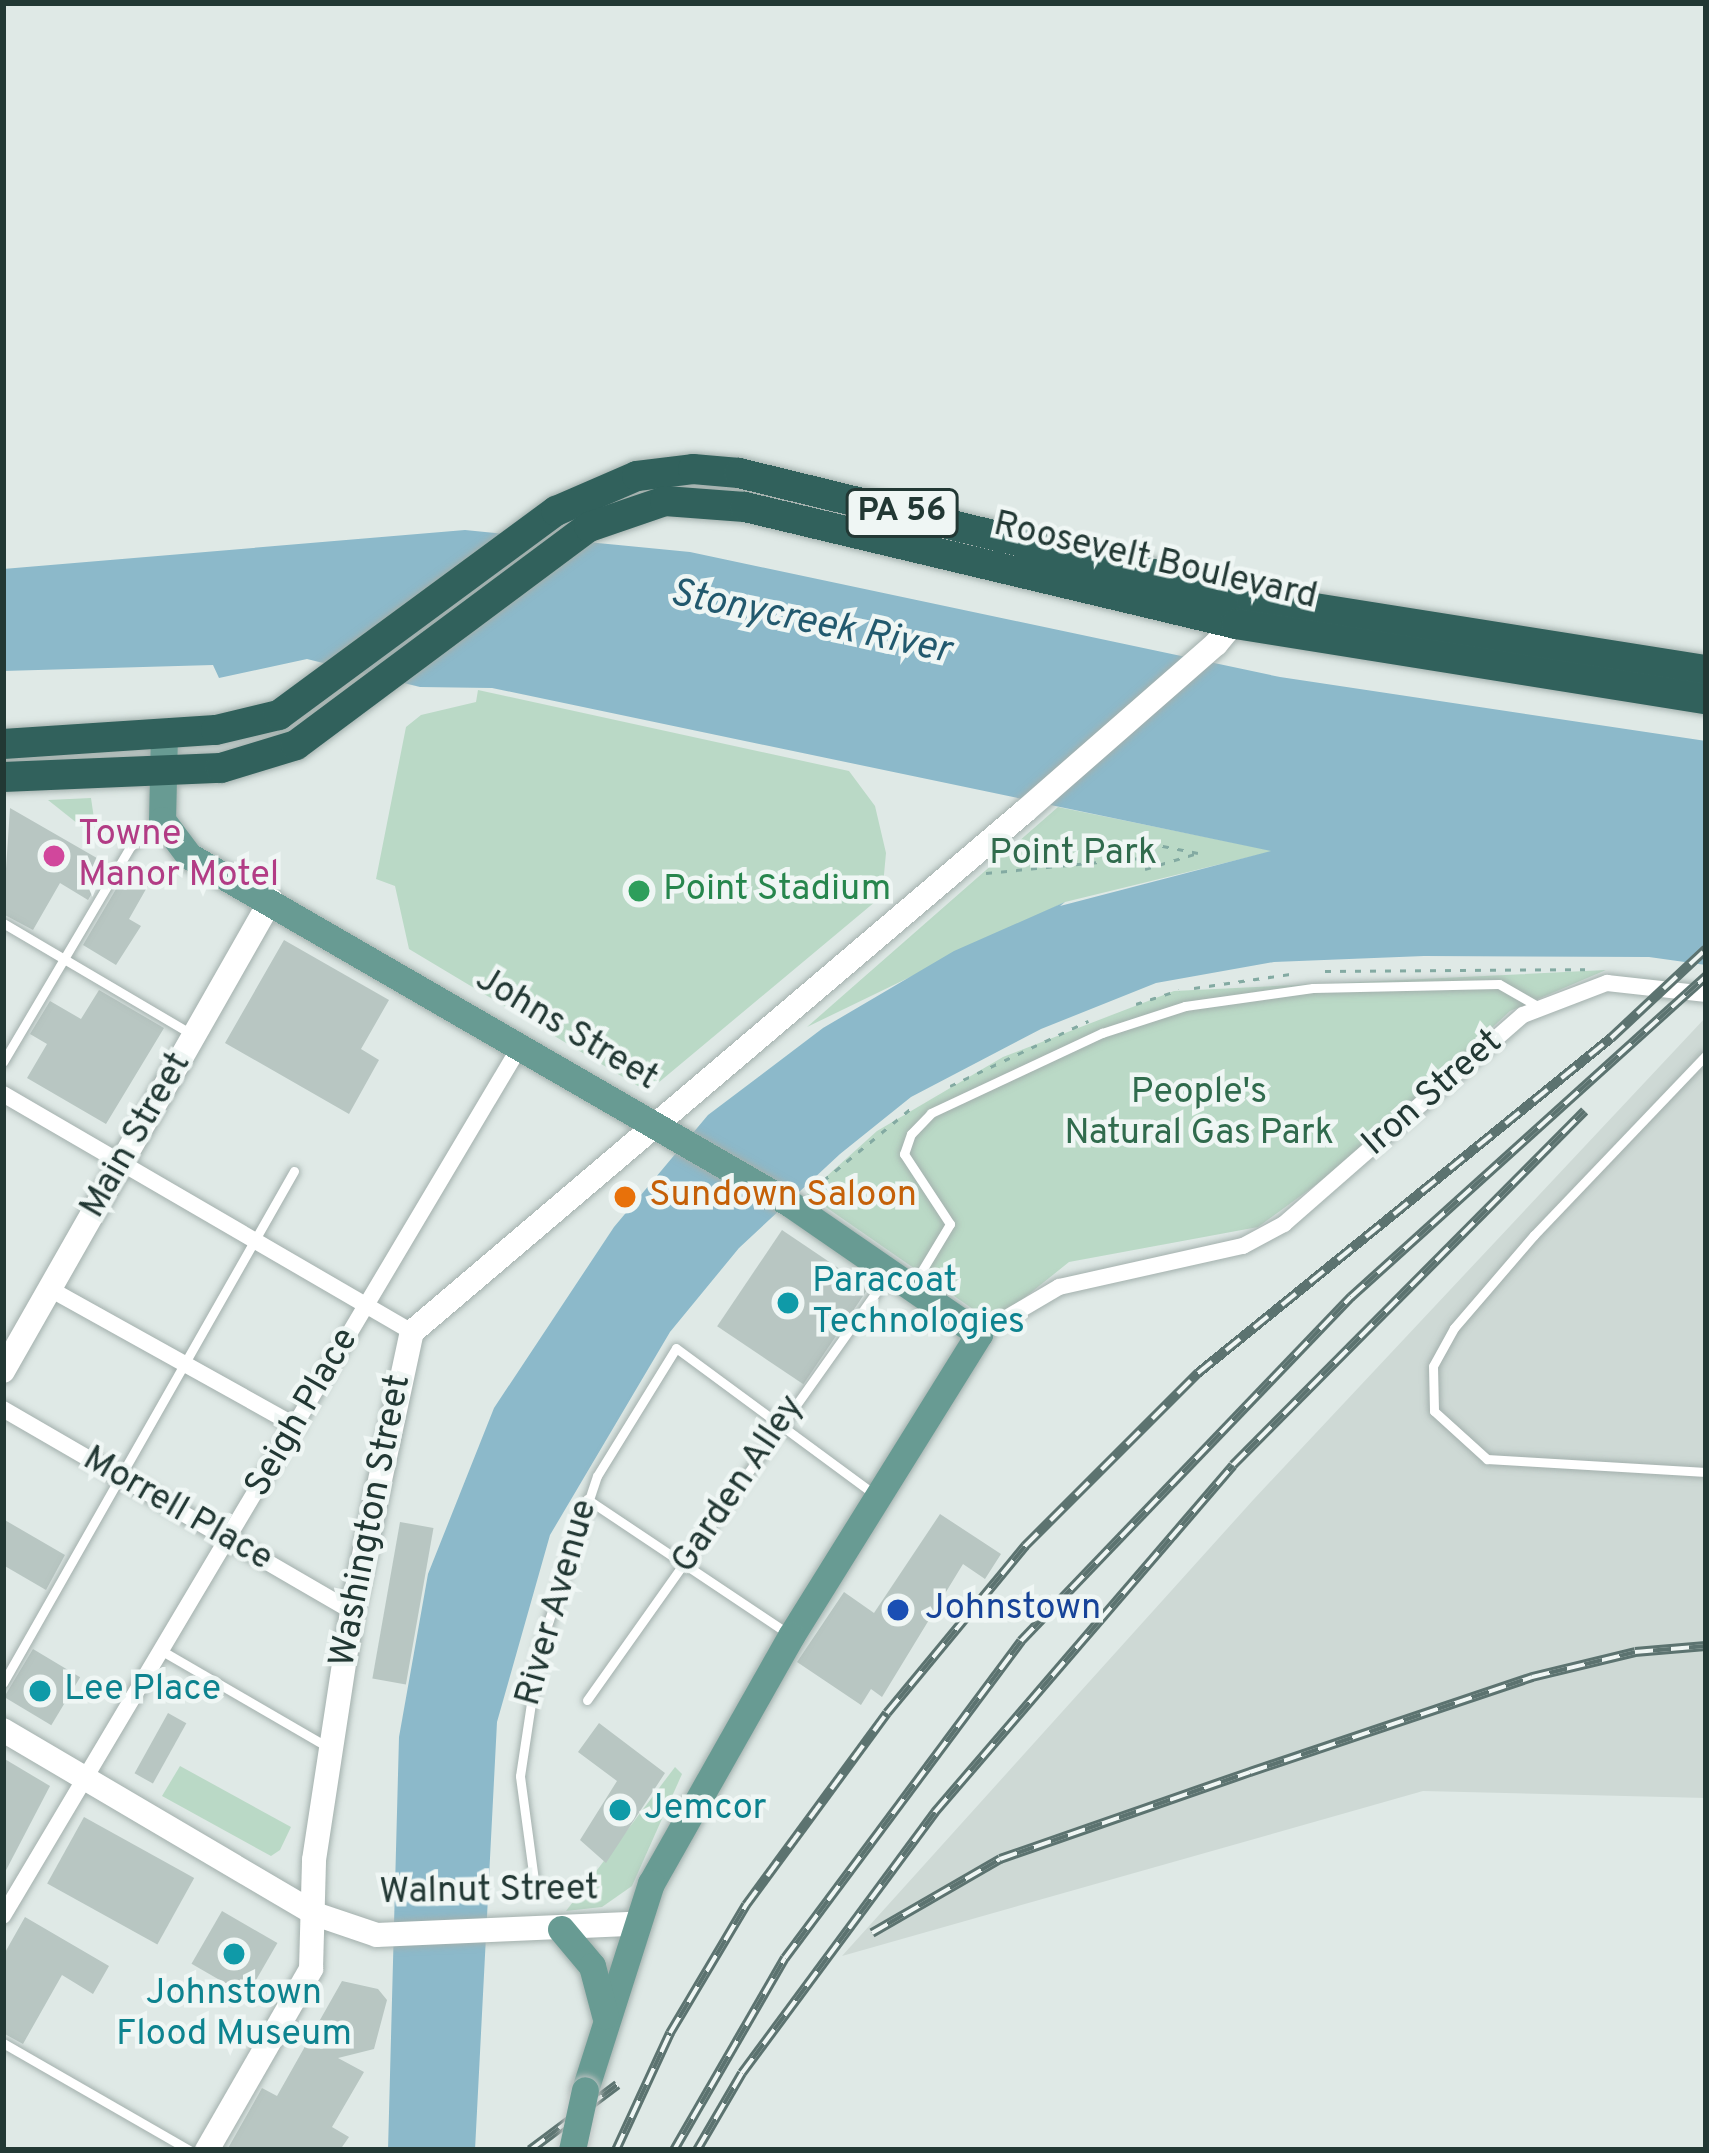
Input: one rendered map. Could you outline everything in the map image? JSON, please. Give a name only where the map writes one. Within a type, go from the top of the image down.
[{"type":"highway","name":"Roosevelt Boulevard","points":[[164,733],[279,716],[328,685],[556,511],[637,476],[739,473],[1234,622],[1706,670]]},
{"type":"highway","name":"Roosevelt Boulevard","points":[[166,769],[221,768],[296,745],[590,527],[665,501],[745,507],[1234,622],[1706,699]]},
{"type":"highway","name":"PA 56","points":[[3,744],[164,733]]},
{"type":"highway","name":"PA 56","points":[[3,778],[166,769]]},
{"type":"main road","name":"Washington Street","points":[[207,2150],[311,1969],[330,1748],[352,1611],[412,1332],[949,877],[1234,622]]},
{"type":"main road","points":[[162,820],[164,733]]},
{"type":"main road","name":"Johns Street","points":[[162,820],[189,856],[792,1204],[979,1334]]},
{"type":"main road","name":"Main Street","points":[[3,1371],[271,900]]},
{"type":"main road","name":"Walnut Street","points":[[3,1730],[315,1914],[377,1935],[633,1924],[790,1636],[882,1499],[979,1334]]},
{"type":"main road","points":[[572,2150],[633,1924]]},
{"type":"main road","points":[[561,1929],[592,1966],[605,2019]]},
{"type":"street","name":"Iron Street","points":[[979,1334],[1059,1287],[1243,1246],[1284,1224],[1540,1007],[1606,983],[1706,994]]},
{"type":"street","name":"Seigh Place","points":[[3,1916],[519,1048]]},
{"type":"street","points":[[3,1094],[412,1332]]},
{"type":"street","points":[[50,1289],[296,1426]]},
{"type":"street","name":"Morrell Place","points":[[3,1409],[352,1611]]},
{"type":"lane","points":[[3,1062],[130,847],[162,820]]},
{"type":"lane","points":[[3,923],[194,1036]]},
{"type":"lane","name":"Garden Alley","points":[[587,1700],[687,1564],[776,1426],[950,1224],[904,1154],[911,1134],[931,1113],[1102,1033],[1185,1006],[1313,988],[1499,984],[1540,1007]]},
{"type":"lane","points":[[1706,1054],[1534,1235],[1454,1328],[1433,1366],[1434,1411],[1487,1459],[1706,1472]]},
{"type":"lane","points":[[3,1683],[294,1171]]},
{"type":"lane","name":"River Avenue","points":[[534,1880],[522,1728],[587,1499],[676,1348],[776,1426]]},
{"type":"lane","points":[[776,1426],[882,1499]]},
{"type":"lane","points":[[587,1499],[790,1636]]},
{"type":"lane","points":[[164,1652],[330,1748]]},
{"type":"lane","points":[[3,2042],[189,2150]]},
{"type":"path","points":[[1148,843],[1198,853],[1144,869],[1143,858],[1148,843]]},
{"type":"path","points":[[949,877],[1143,858]]},
{"type":"path","points":[[1135,1005],[1174,991],[1354,969],[1606,970]]},
{"type":"path","points":[[940,1091],[1095,1019]]},
{"type":"path","points":[[792,1204],[920,1102]]},
{"type":"shaded area","points":[[1706,1017],[1706,1798],[1423,1791],[842,1956],[1254,1499]]},
{"type":"green space","name":"Point Stadium","points":[[478,690],[849,771],[875,806],[886,853],[882,896],[652,1088],[638,1086],[409,949],[395,886],[376,879],[406,727],[421,715],[476,702]]},
{"type":"green space","points":[[91,798],[97,839],[48,800]]},
{"type":"green space","name":"Point Park","points":[[1058,807],[1274,851],[1065,902],[807,1027]]},
{"type":"green space","name":"People's Natural Gas Park","points":[[1606,970],[1510,1011],[1351,1159],[1258,1227],[1069,1262],[993,1323],[807,1194],[877,1131],[1003,1057],[1174,991]]},
{"type":"green space","points":[[180,1766],[291,1827],[280,1850],[271,1856],[162,1796]]},
{"type":"green space","points":[[675,1767],[682,1774],[632,1886],[602,1907],[566,1911]]},
{"type":"water","name":"Stonycreek River","points":[[465,530],[690,552],[1280,677],[1706,741],[1706,965],[1649,957],[1424,956],[1274,962],[1156,983],[1041,1029],[911,1097],[840,1154],[739,1248],[670,1332],[550,1535],[497,1722],[475,2150],[388,2150],[399,1737],[428,1574],[494,1408],[614,1227],[708,1115],[823,1028],[954,951],[1065,902],[1060,906],[1271,851],[492,688],[420,687],[307,659],[219,678],[213,665],[3,671],[3,569]]},
{"type":"building","points":[[10,808],[109,865],[88,900],[60,883],[33,930],[3,914]]},
{"type":"building","points":[[132,862],[154,875],[129,919],[141,926],[116,965],[83,945]]},
{"type":"building","points":[[284,940],[389,1000],[361,1049],[379,1060],[349,1114],[225,1043]]},
{"type":"building","points":[[99,990],[164,1028],[106,1124],[27,1078],[47,1044],[30,1034],[50,1001],[81,1019]]},
{"type":"building","name":"Paracoat Technologies","points":[[782,1230],[868,1288],[803,1384],[717,1326]]},
{"type":"building","name":"Johnstown","points":[[940,1514],[1001,1554],[985,1579],[963,1564],[882,1697],[871,1689],[861,1705],[797,1662],[844,1592],[874,1613]]},
{"type":"building","points":[[3,1519],[65,1555],[46,1590],[3,1565]]},
{"type":"building","points":[[400,1522],[433,1528],[406,1684],[372,1679]]},
{"type":"building","name":"Lee Place","points":[[33,1649],[80,1677],[51,1725],[4,1697]]},
{"type":"building","points":[[168,1713],[186,1723],[153,1784],[135,1773]]},
{"type":"building","name":"Jemcor","points":[[599,1723],[665,1773],[606,1863],[580,1840],[617,1781],[578,1752]]},
{"type":"building","points":[[3,1758],[50,1786],[3,1876]]},
{"type":"building","points":[[84,1817],[194,1878],[157,1945],[47,1883]]},
{"type":"building","name":"Johnstown Flood Museum","points":[[222,1911],[277,1943],[247,1996],[192,1964]]},
{"type":"building","points":[[25,1917],[109,1966],[93,1994],[62,1975],[23,2044],[3,2033],[3,1956]]},
{"type":"building","points":[[342,1981],[378,1989],[387,2000],[374,2049],[338,2058],[364,2072],[332,2127],[349,2137],[340,2150],[227,2150],[262,2088],[277,2096]]},
{"type":"railway","points":[[616,2150],[670,2033],[746,1905],[887,1713],[1025,1546],[1198,1373],[1611,1038],[1706,949]]},
{"type":"railway","points":[[674,2150],[785,1958],[1021,1641],[1351,1297],[1706,976]]},
{"type":"railway","points":[[697,2150],[742,2073],[935,1812],[1233,1465],[1585,1111]]},
{"type":"railway","points":[[872,1933],[1000,1859],[1250,1772],[1532,1677],[1635,1652],[1706,1646]]},
{"type":"railway","points":[[530,2150],[617,2085]]},
{"type":"place","name":"Towne Manor Motel","points":[[54,856]]},
{"type":"place","name":"Point Stadium","points":[[639,891]]},
{"type":"place","name":"Sundown Saloon","points":[[625,1197]]},
{"type":"place","name":"Paracoat Technologies","points":[[788,1303]]},
{"type":"place","name":"Johnstown","points":[[898,1610]]},
{"type":"place","name":"Lee Place","points":[[40,1691]]},
{"type":"place","name":"Jemcor","points":[[620,1810]]},
{"type":"place","name":"Johnstown Flood Museum","points":[[234,1954]]}]
